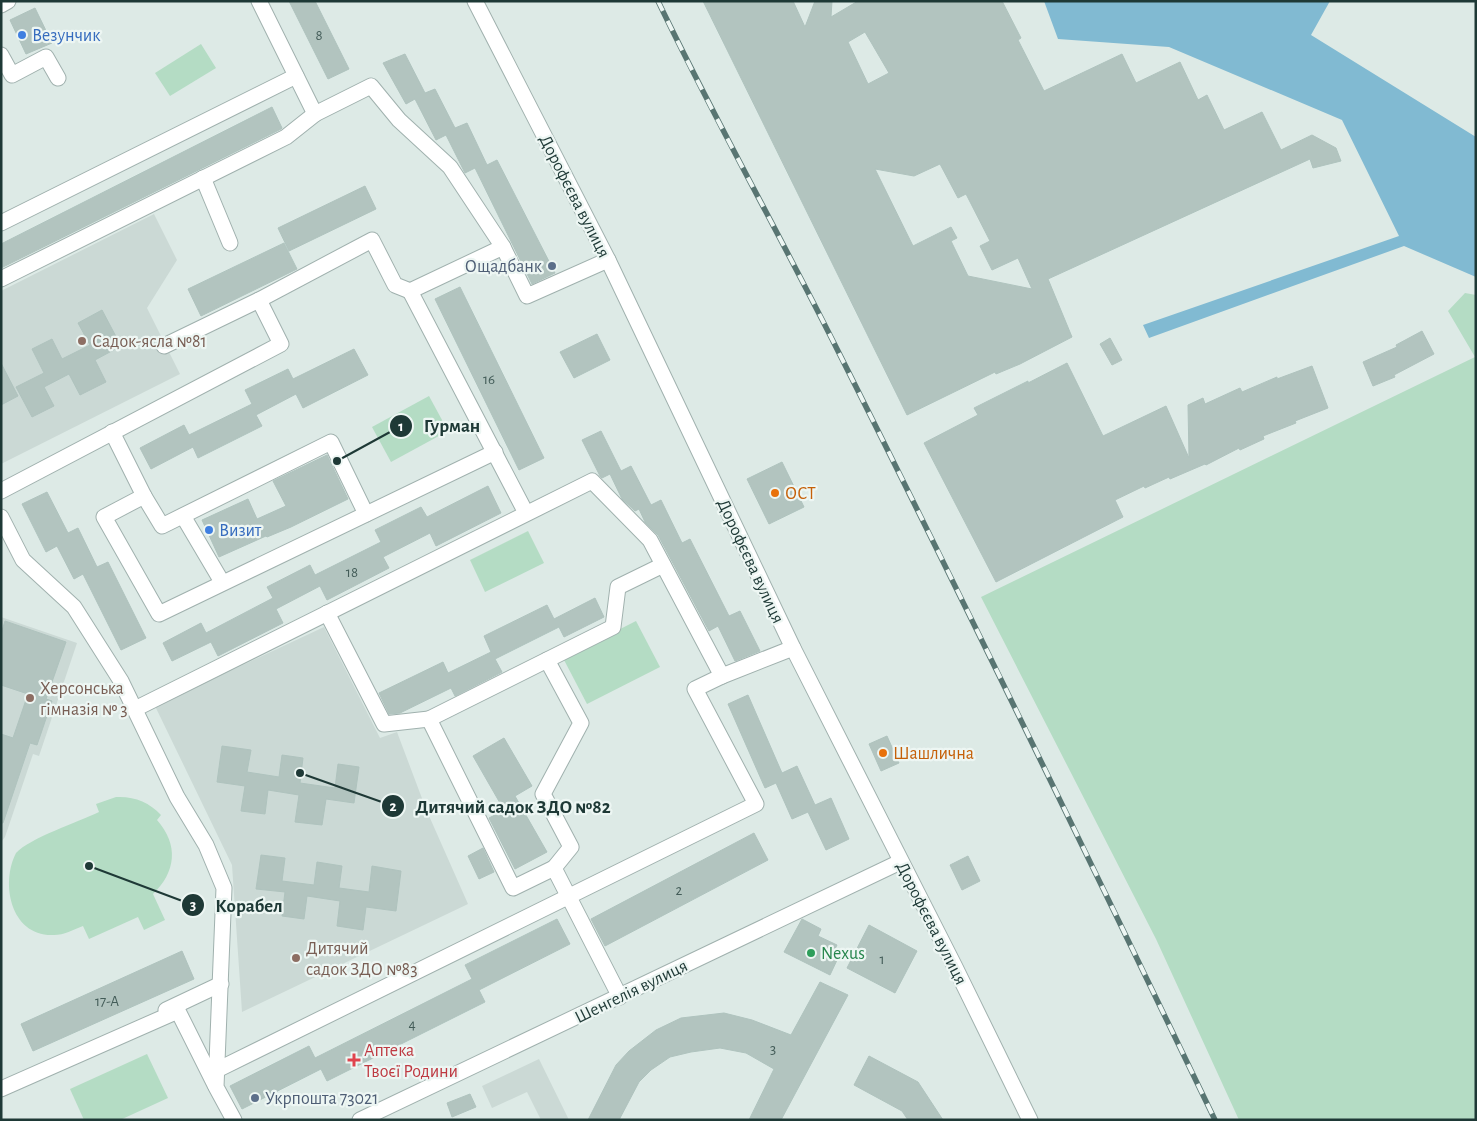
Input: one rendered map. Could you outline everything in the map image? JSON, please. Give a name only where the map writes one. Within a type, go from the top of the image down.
[{"type":"street","points":[[1,5],[8,1]]},
{"type":"street","points":[[259,1],[315,114]]},
{"type":"street","name":"Дорофєєва вулиця","points":[[475,1],[608,260],[792,648],[955,967],[1030,1120]]},
{"type":"street","points":[[1,55],[12,75],[46,57],[58,78]]},
{"type":"street","points":[[1,223],[296,76]]},
{"type":"street","points":[[1,279],[286,137],[315,114],[371,86],[399,120],[450,167],[502,248],[527,296],[608,260]]},
{"type":"street","points":[[204,178],[230,243]]},
{"type":"street","points":[[164,346],[258,300],[372,240],[395,285],[410,291],[526,513]]},
{"type":"street","points":[[410,291],[502,248]]},
{"type":"street","points":[[1,490],[281,344],[258,300]]},
{"type":"street","points":[[112,432],[144,496],[162,526],[331,442],[366,514]]},
{"type":"street","points":[[144,496],[104,517],[159,614],[495,452]]},
{"type":"street","points":[[135,709],[592,481],[650,540],[722,676]]},
{"type":"street","points":[[183,516],[222,582]]},
{"type":"street","points":[[1,517],[23,560],[74,607],[116,674],[177,797],[206,846],[224,888],[216,1087]]},
{"type":"street","points":[[327,613],[384,724],[428,719],[613,627],[618,587],[663,565]]},
{"type":"street","points":[[217,1070],[756,804],[696,689],[722,676],[792,648]]},
{"type":"street","points":[[428,719],[514,888],[554,868],[570,847],[543,794],[582,723],[547,660]]},
{"type":"street","name":"Шенгелія вулиця","points":[[360,1120],[900,862]]},
{"type":"street","points":[[554,868],[620,997]]},
{"type":"street","points":[[1,1088],[221,984]]},
{"type":"street","points":[[1,1088],[178,1011],[234,1120]]},
{"type":"shaded area","name":"Садок-ясла №81","points":[[154,214],[177,260],[147,308],[180,374],[1,464],[1,291]]},
{"type":"shaded area","name":"Херсонська гімназія № 3","points":[[1,617],[77,643],[39,756],[33,754],[5,837],[1,842]]},
{"type":"shaded area","points":[[324,627],[380,738],[397,732],[426,809],[468,904],[242,1012],[232,865],[155,706]]},
{"type":"shaded area","points":[[539,1059],[569,1120],[541,1120],[527,1092],[492,1108],[482,1086]]},
{"type":"green space","points":[[201,44],[216,68],[170,96],[155,73]]},
{"type":"green space","points":[[1465,293],[1476,295],[1476,1120],[1239,1120],[1156,939],[981,597],[1475,357],[1448,311]]},
{"type":"green space","points":[[429,396],[448,431],[391,462],[372,427]]},
{"type":"green space","points":[[528,531],[544,563],[485,592],[470,560]]},
{"type":"green space","points":[[636,621],[660,667],[587,704],[563,658]]},
{"type":"green space","points":[[116,797],[141,801],[161,815],[157,820],[169,839],[172,858],[166,877],[153,894],[165,920],[144,930],[138,917],[89,939],[83,926],[58,935],[39,933],[28,927],[19,918],[13,906],[10,893],[9,879],[16,853],[43,836],[99,812],[96,804]]},
{"type":"green space","points":[[147,1054],[168,1098],[120,1120],[84,1120],[70,1089]]},
{"type":"water","points":[[1044,1],[1330,1],[1311,35],[1476,137],[1476,277],[1404,246],[1149,338],[1143,325],[1399,236],[1342,120],[1169,47],[1058,39]]},
{"type":"building","points":[[289,1],[315,1],[349,69],[328,79]]},
{"type":"building","points":[[703,1],[793,1],[805,27],[815,1],[832,1],[831,17],[858,1],[1002,1],[1021,38],[1018,40],[1044,91],[1122,54],[1136,83],[1180,62],[1198,100],[1207,95],[1224,130],[1262,112],[1281,150],[1312,135],[1336,148],[1341,161],[1313,168],[1310,159],[1048,279],[1072,337],[1020,364],[996,374],[995,372],[907,415]],"holes":[[[865,32],[889,73],[868,84],[848,42]],[[940,164],[958,198],[966,194],[990,241],[980,246],[992,270],[1018,258],[1032,289],[968,276],[951,241],[957,238],[951,227],[913,246],[875,169],[914,176]]]},
{"type":"building","points":[[35,8],[52,43],[26,54],[10,20]]},
{"type":"building","points":[[405,54],[425,93],[435,89],[455,128],[467,123],[487,165],[497,160],[555,273],[532,284],[475,168],[465,173],[446,135],[436,140],[415,99],[406,104],[383,63]]},
{"type":"building","points":[[272,107],[281,129],[1,268],[1,244]]},
{"type":"building","points":[[365,186],[376,209],[289,251],[278,228]]},
{"type":"building","points":[[284,243],[297,269],[201,316],[188,289]]},
{"type":"building","points":[[460,287],[544,458],[519,470],[435,299]]},
{"type":"building","points":[[102,310],[121,346],[95,360],[106,382],[80,395],[69,374],[44,387],[54,406],[32,417],[16,387],[44,373],[32,349],[52,339],[62,359],[90,345],[78,323]]},
{"type":"building","points":[[1422,331],[1434,354],[1394,375],[1395,377],[1373,386],[1363,362],[1397,347],[1396,345]]},
{"type":"building","points":[[597,334],[610,360],[574,378],[560,352]]},
{"type":"building","points":[[1110,338],[1122,360],[1112,365],[1100,344]]},
{"type":"building","points":[[354,349],[368,375],[303,408],[296,394],[256,415],[262,426],[198,458],[193,447],[151,469],[140,448],[184,425],[189,435],[252,404],[245,390],[288,369],[293,379]]},
{"type":"building","points":[[1,363],[18,396],[1,405]]},
{"type":"building","points":[[1067,363],[1103,436],[1166,406],[1189,458],[1188,405],[1203,398],[1205,404],[1240,388],[1242,392],[1277,377],[1277,379],[1312,366],[1328,408],[1295,421],[1296,423],[1263,436],[1264,439],[1240,450],[1239,448],[1206,465],[1170,479],[1169,477],[1145,488],[1144,486],[1115,500],[1123,517],[996,582],[924,443],[978,415],[974,408]]},
{"type":"building","points":[[601,431],[621,471],[631,466],[651,505],[661,500],[682,543],[690,539],[729,616],[740,611],[760,651],[735,661],[718,626],[709,631],[658,535],[645,522],[639,509],[635,511],[622,499],[610,474],[602,478],[600,476],[582,440]]},
{"type":"building","points":[[327,455],[348,499],[291,527],[219,557],[202,520],[248,499],[257,519],[286,506],[273,481]]},
{"type":"building","points":[[782,462],[804,507],[769,524],[747,479]]},
{"type":"building","points":[[488,486],[501,513],[436,546],[430,533],[383,557],[389,568],[327,600],[320,586],[276,609],[283,623],[218,656],[211,642],[172,661],[163,643],[201,623],[206,633],[273,598],[267,587],[310,565],[315,575],[381,542],[375,530],[421,507],[427,517]]},
{"type":"building","points":[[47,492],[68,533],[78,528],[97,567],[108,562],[146,638],[121,650],[83,574],[74,579],[57,546],[46,552],[22,504]]},
{"type":"building","points":[[595,598],[604,617],[564,637],[559,627],[495,659],[502,672],[455,696],[451,688],[400,713],[389,714],[379,693],[443,662],[448,673],[491,652],[484,636],[547,605],[554,619]]},
{"type":"building","name":"Херсонська гімназія № 3","points":[[5,621],[66,642],[46,699],[52,701],[37,745],[30,743],[3,823],[1,823],[1,734],[13,738],[28,694],[1,685],[1,634]]},
{"type":"building","points":[[748,695],[782,773],[797,766],[815,805],[831,798],[849,839],[826,850],[808,812],[792,819],[776,783],[765,788],[728,704]]},
{"type":"building","points":[[887,736],[899,763],[881,771],[869,744]]},
{"type":"building","points":[[504,738],[532,786],[515,796],[547,852],[515,869],[489,818],[504,810],[473,756]]},
{"type":"building","points":[[222,746],[251,750],[247,772],[279,777],[282,755],[303,758],[300,783],[335,788],[338,764],[359,767],[354,803],[326,799],[322,825],[295,822],[299,795],[268,790],[265,814],[241,811],[245,786],[217,782]]},
{"type":"building","points":[[754,833],[768,860],[605,946],[591,919]]},
{"type":"building","points":[[483,848],[494,872],[479,879],[468,856]]},
{"type":"building","points":[[261,855],[285,858],[282,881],[314,885],[317,862],[342,866],[339,888],[369,892],[372,866],[401,871],[396,911],[366,907],[363,930],[337,926],[340,901],[307,896],[304,919],[282,916],[285,892],[256,889]]},
{"type":"building","points":[[968,856],[980,881],[962,890],[950,865]]},
{"type":"building","points":[[557,919],[570,944],[479,990],[485,1002],[327,1081],[321,1069],[242,1109],[230,1086],[309,1046],[315,1058],[472,979],[465,965]]},
{"type":"building","points":[[802,919],[821,929],[818,936],[837,945],[832,955],[838,958],[830,975],[784,952]]},
{"type":"building","points":[[869,925],[917,951],[895,993],[847,968]]},
{"type":"building","points":[[182,951],[194,979],[33,1051],[21,1024]]},
{"type":"building","points":[[820,982],[848,995],[781,1120],[749,1120],[774,1069],[746,1053],[720,1048],[670,1057],[651,1070],[639,1082],[619,1120],[588,1120],[616,1065],[629,1051],[656,1030],[681,1018],[724,1013],[752,1020],[791,1035]]},
{"type":"building","points":[[869,1056],[918,1082],[943,1120],[908,1120],[902,1111],[854,1085]]},
{"type":"building","points":[[470,1094],[476,1107],[452,1117],[447,1103]]},
{"type":"railway","points":[[658,1],[887,448],[1215,1120]]},
{"type":"place","name":"Везунчик","points":[[22,35]]},
{"type":"place","name":"Ощадбанк","points":[[552,266]]},
{"type":"place","name":"Садок-ясла №81","points":[[82,341]]},
{"type":"place","name":"Гурман","points":[[337,461]]},
{"type":"place","name":"ОСТ","points":[[775,493]]},
{"type":"place","name":"Визит","points":[[209,530]]},
{"type":"place","name":"Херсонська гімназія № 3","points":[[30,698]]},
{"type":"place","name":"Шашлична","points":[[883,753]]},
{"type":"place","name":"Дитячий садок ЗДО №82","points":[[300,773]]},
{"type":"place","name":"Корабел","points":[[89,866]]},
{"type":"place","name":"Nexus","points":[[811,953]]},
{"type":"place","name":"Дитячий садок ЗДО №83","points":[[296,958]]},
{"type":"place","name":"Аптека Твоєї Родини","points":[[354,1060]]},
{"type":"place","name":"Укрпошта 73021","points":[[255,1098]]}]
